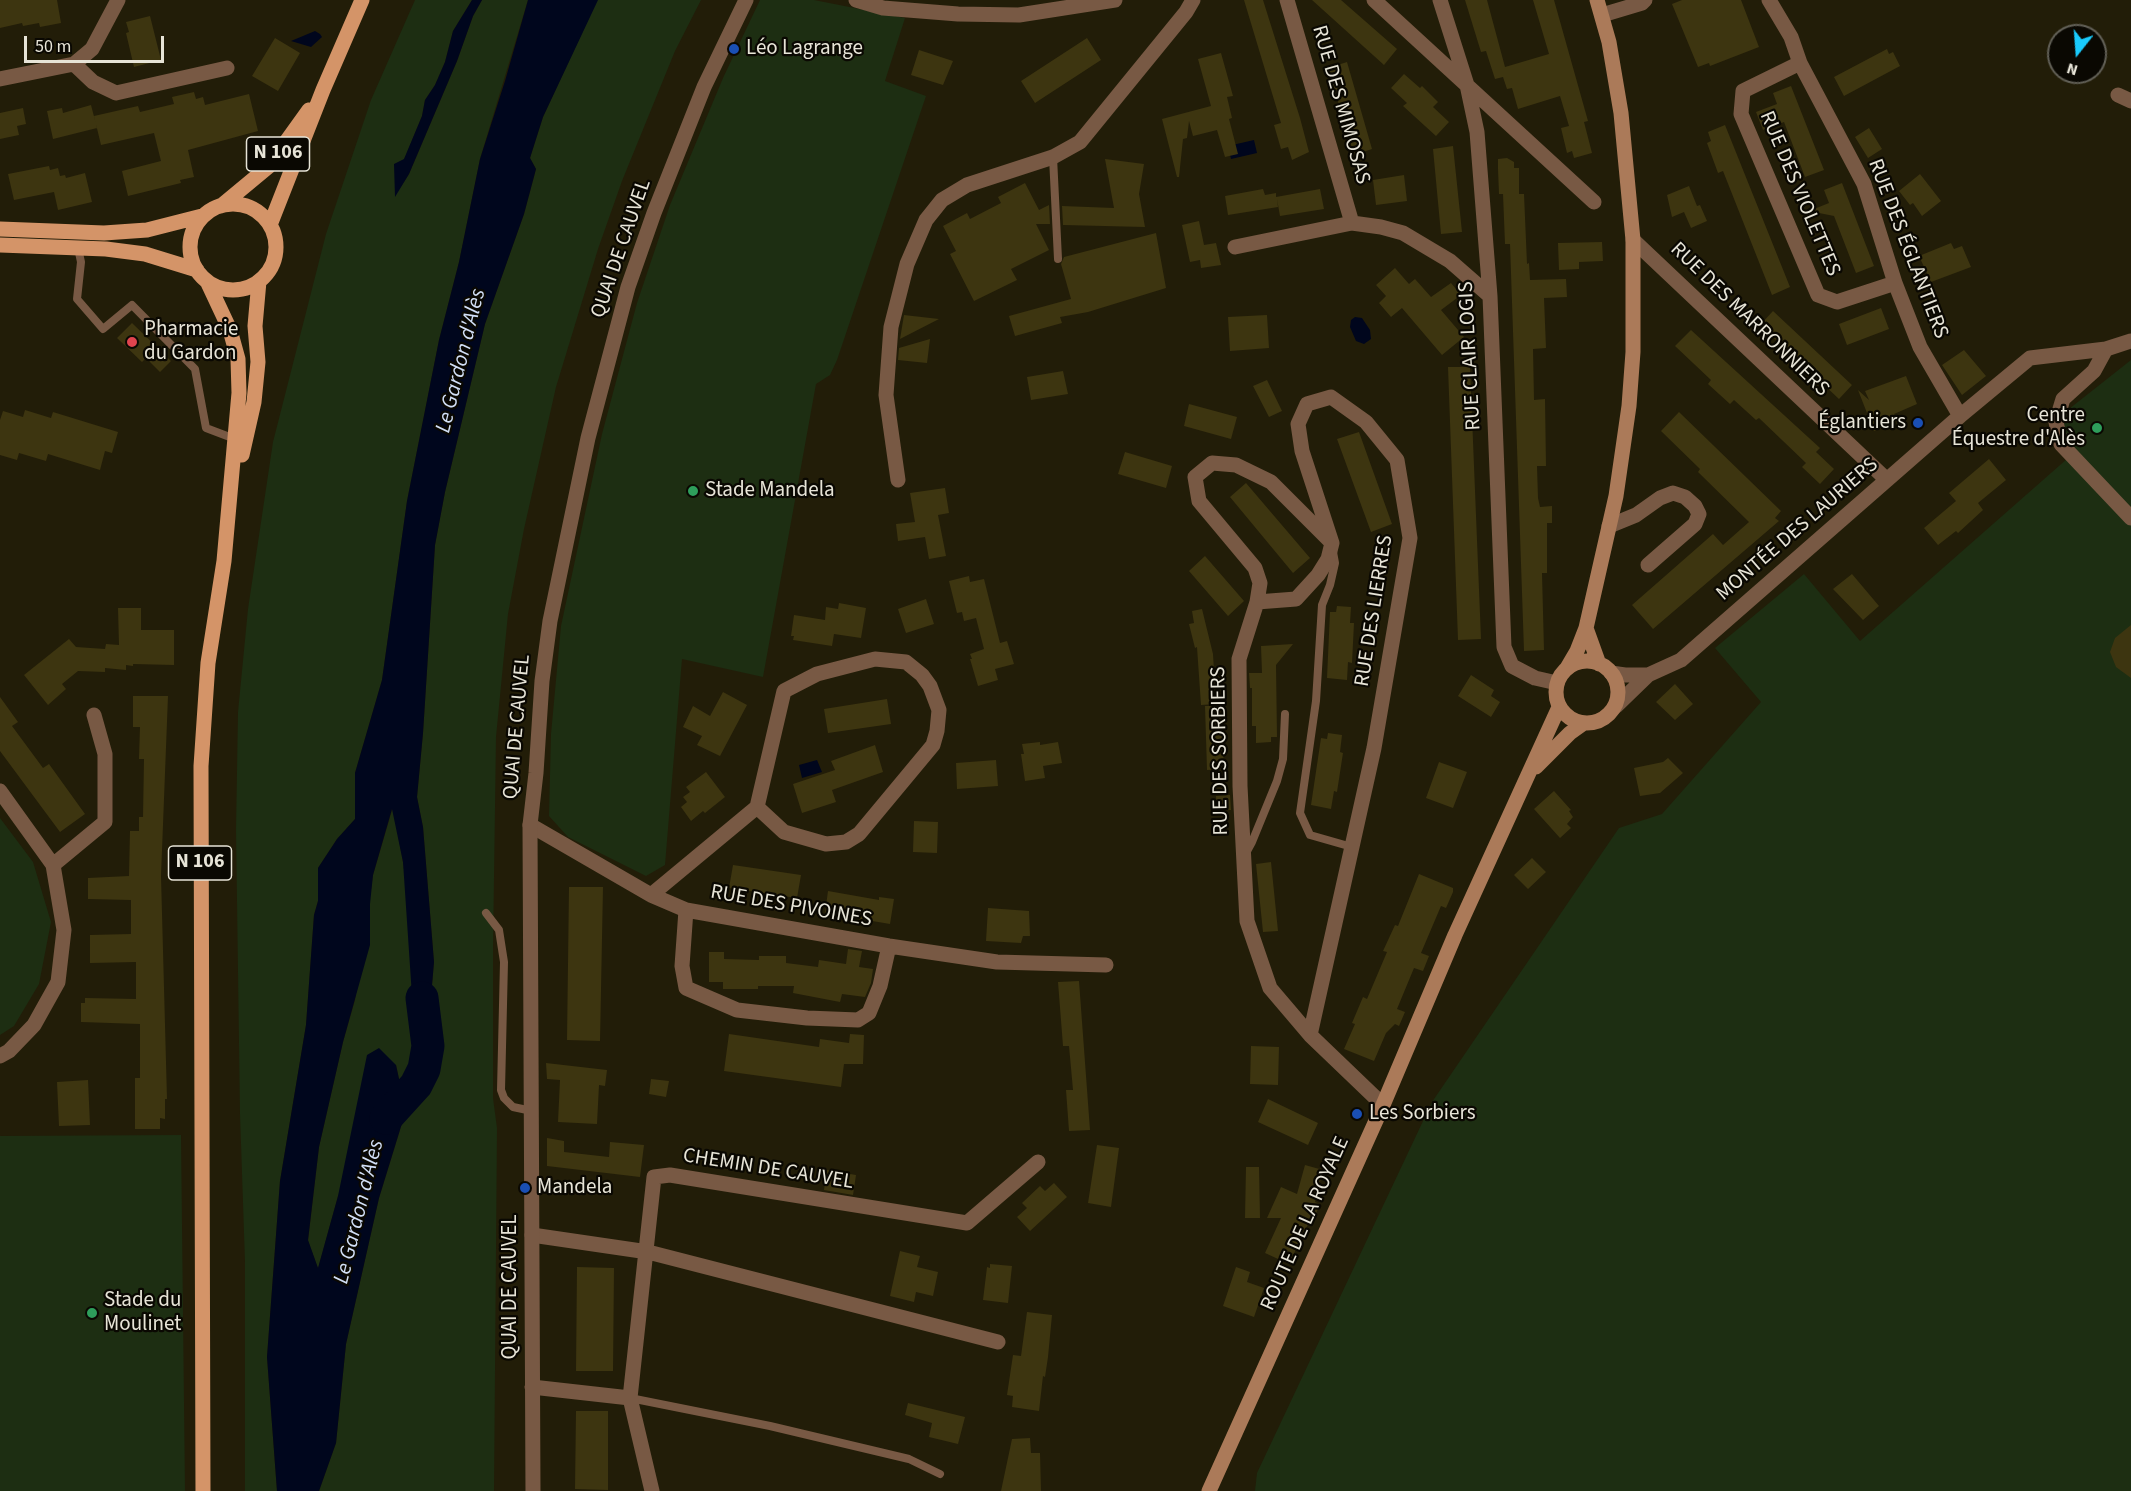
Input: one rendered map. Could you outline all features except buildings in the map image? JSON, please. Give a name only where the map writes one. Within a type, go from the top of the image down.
[{"type":"main road","name":"N 106","points":[[270,225],[323,90],[362,0]]},
{"type":"main road","points":[[1586,627],[1605,668],[1618,688],[1616,705],[1603,719],[1594,723],[1574,721],[1559,707],[1556,695],[1557,683],[1577,651],[1586,627],[1621,469],[1629,406],[1635,298],[1633,240],[1621,113],[1609,42],[1597,0]]},
{"type":"main road","name":"N 106","points":[[221,206],[268,167],[323,90]]},
{"type":"main road","points":[[0,229],[104,233],[147,230],[202,216],[221,206],[235,204],[249,207],[261,214],[270,225],[276,239],[276,255],[270,270],[259,282],[247,288],[233,290],[219,288],[202,276],[145,254],[106,249],[0,245]]},
{"type":"main road","points":[[202,216],[194,228],[190,242],[191,257],[202,276]]},
{"type":"main road","name":"N 106","points":[[202,276],[230,330],[238,359],[239,393],[224,561],[208,663],[201,766],[203,1491]]},
{"type":"main road","name":"N 106","points":[[229,507],[254,402],[258,362],[255,326],[259,282]]},
{"type":"main road","points":[[1567,668],[1582,662],[1605,668]]},
{"type":"main road","name":"ROUTE DE LA ROYALE","points":[[1209,1491],[1383,1105],[1455,934],[1559,707]]},
{"type":"main road","name":"ROUTE DE LA ROYALE","points":[[1527,775],[1570,732],[1584,723]]},
{"type":"street","points":[[0,79],[74,64],[92,49],[118,0]]},
{"type":"street","name":"QUAI DE CAUVEL","points":[[533,1491],[530,825],[542,681],[550,621],[588,438],[628,287],[658,202],[704,87],[746,0]]},
{"type":"street","points":[[856,0],[884,8],[958,14],[1018,15],[1115,0]]},
{"type":"street","points":[[898,480],[886,395],[891,327],[907,264],[926,220],[942,200],[966,185],[1053,157],[1080,142],[1186,12],[1193,0]]},
{"type":"street","name":"RUE DES MIMOSAS","points":[[1287,0],[1352,223]]},
{"type":"street","points":[[1374,0],[1594,202]]},
{"type":"street","name":"RUE CLAIR LOGIS","points":[[1440,0],[1467,85],[1478,132],[1490,296],[1504,647],[1512,666],[1535,678],[1557,683]]},
{"type":"street","points":[[1602,15],[1642,3],[1645,0]]},
{"type":"street","name":"RUE DES ÉGLANTIERS","points":[[1768,0],[1791,37],[1800,63],[1864,184],[1894,283],[1920,347],[1960,416]]},
{"type":"street","name":"RUE DES VIOLETTES","points":[[1800,63],[1743,91],[1741,114],[1818,295],[1837,302],[1894,283]]},
{"type":"street","points":[[74,64],[93,82],[116,93],[227,68]]},
{"type":"street","points":[[1235,247],[1352,223],[1403,233],[1450,261],[1490,296]]},
{"type":"street","name":"RUE DES MARRONNIERS","points":[[1633,240],[1887,480]]},
{"type":"street","name":"MONTÉE DES LAURIERS","points":[[1616,705],[1648,675],[1681,660],[2030,357],[2106,349],[2131,341]]},
{"type":"street","points":[[2106,349],[2094,371],[2063,399],[2056,423],[2061,444],[2131,518]]},
{"type":"street","name":"RUE DES LIERRES","points":[[1310,1035],[1374,748],[1410,538],[1397,460],[1366,422],[1331,397],[1307,404],[1298,424],[1302,451],[1332,543]]},
{"type":"street","name":"RUE DES SORBIERS","points":[[1332,543],[1271,482],[1236,465],[1212,463],[1195,477],[1198,501],[1256,568],[1260,583],[1257,602],[1239,659],[1240,786],[1247,921],[1270,988],[1310,1035],[1383,1105]]},
{"type":"street","points":[[1609,526],[1636,515],[1660,498],[1673,493],[1685,497],[1695,506],[1698,514],[1695,524],[1648,565]]},
{"type":"street","points":[[1257,602],[1296,599],[1318,575],[1328,559],[1332,543]]},
{"type":"street","points":[[651,895],[757,807],[784,691],[817,674],[875,659],[906,662],[922,675],[930,686],[939,710],[933,745],[859,834],[846,842],[826,844],[784,832],[757,807]]},
{"type":"street","name":"MONTÉE DES LAURIERS","points":[[1605,668],[1625,675],[1648,675]]},
{"type":"street","points":[[53,865],[105,822],[105,754],[94,715]]},
{"type":"street","points":[[0,791],[53,865],[64,930],[58,982],[34,1024],[9,1051],[0,1056]]},
{"type":"street","name":"RUE DES PIVOINES","points":[[530,825],[651,895],[686,910],[890,946],[997,962],[1106,965]]},
{"type":"street","name":"RUE DES PIVOINES","points":[[686,910],[682,966],[686,988],[737,1010],[807,1018],[858,1020],[868,1013],[880,987],[890,946]]},
{"type":"street","name":"CHEMIN DE CAUVEL","points":[[652,1491],[630,1398],[648,1252],[654,1177],[670,1175],[967,1223],[1038,1162]]},
{"type":"street","points":[[532,1235],[648,1252],[998,1342]]},
{"type":"street","points":[[532,1387],[630,1398]]},
{"type":"lane","points":[[1053,157],[1058,259]]},
{"type":"lane","points":[[78,248],[81,262],[77,299],[103,329],[132,305],[195,369],[206,428],[235,439]]},
{"type":"lane","points":[[1332,543],[1335,563],[1322,605],[1316,700],[1300,813],[1310,835],[1352,847]]},
{"type":"lane","points":[[1244,856],[1277,781],[1283,759],[1286,714]]},
{"type":"lane","points":[[486,914],[499,930],[504,962],[501,1090],[504,1098],[513,1107],[532,1111]]},
{"type":"lane","points":[[630,1398],[770,1426],[909,1459],[940,1474]]},
{"type":"green space","points":[[415,0],[472,0],[453,31],[445,62],[435,85],[425,100],[422,116],[404,160],[395,195],[409,174],[457,61],[473,16],[482,0],[528,0],[480,159],[459,262],[439,340],[407,501],[382,680],[355,773],[355,819],[337,839],[318,868],[318,901],[314,915],[306,1025],[280,1181],[267,1357],[277,1491],[245,1491],[245,1262],[240,1114],[236,830],[238,712],[248,609],[273,442],[326,234],[371,100]]},
{"type":"green space","points":[[597,0],[701,0],[675,51],[622,181],[598,249],[556,387],[524,529],[508,614],[496,737],[493,948],[493,1098],[497,1128],[494,1491],[319,1491],[336,1443],[346,1344],[379,1198],[407,1107],[416,1086],[401,1088],[396,1065],[338,1196],[318,1269],[308,1241],[319,1147],[355,1000],[373,875],[393,807],[403,862],[427,1041],[434,962],[423,827],[417,797],[435,545],[445,492],[485,324],[524,214],[536,169],[530,158],[543,117]]},
{"type":"green space","name":"Stade Mandela","points":[[760,0],[814,0],[905,18],[885,81],[926,96],[837,360],[830,375],[816,384],[763,677],[682,659],[665,865],[646,876],[568,837],[549,816],[551,734],[561,626],[602,434],[637,303],[670,205],[723,78]]},
{"type":"green space","points":[[2131,360],[2131,1491],[1255,1491],[1257,1473],[1432,1102],[1619,828],[1662,814],[1761,702],[1715,648],[1804,574],[1860,641],[2076,451],[2063,436],[2063,420],[2069,409]]},
{"type":"green space","points":[[0,818],[33,862],[51,922],[39,984],[14,1026],[0,1035]]},
{"type":"green space","name":"Stade du Moulinet","points":[[181,1135],[185,1491],[0,1491],[0,1136]]},
{"type":"water","points":[[472,0],[482,0],[473,16],[457,61],[409,174],[395,197],[394,164],[404,159],[422,116],[425,100],[435,85],[445,62],[453,31]]},
{"type":"water","points":[[528,0],[598,0],[543,117],[530,158],[536,169],[524,214],[485,324],[445,492],[435,545],[417,797],[423,827],[434,962],[427,1043],[412,996],[403,862],[392,809],[373,875],[370,945],[343,1042],[319,1147],[308,1240],[318,1268],[338,1196],[367,1055],[379,1048],[396,1065],[401,1088],[416,1085],[379,1198],[346,1344],[336,1443],[319,1491],[277,1491],[267,1357],[280,1181],[306,1025],[314,915],[318,901],[318,868],[337,839],[355,819],[355,773],[382,680],[407,501],[439,340],[459,262],[480,159]]},
{"type":"water","points":[[315,31],[322,37],[311,47],[291,41]]},
{"type":"water","points":[[1254,140],[1257,153],[1231,159],[1228,146]]},
{"type":"water","points":[[1355,317],[1362,318],[1370,330],[1371,339],[1364,344],[1356,341],[1350,327],[1351,320]]},
{"type":"water","points":[[817,760],[822,772],[802,778],[799,765]]},
{"type":"waterway","name":"Le Gardon d'Alès","points":[[386,1118],[416,1085],[424,1069],[428,1046],[422,998]]},
{"type":"place","name":"Léo Lagrange","points":[[734,49]]},
{"type":"place","name":"Pharmacie du Gardon","points":[[132,342]]},
{"type":"place","name":"Églantiers","points":[[1918,423]]},
{"type":"place","name":"Centre Équestre d'Alès","points":[[2097,428]]},
{"type":"place","name":"Stade Mandela","points":[[693,491]]},
{"type":"place","name":"Les Sorbiers","points":[[1357,1114]]},
{"type":"place","name":"Mandela","points":[[525,1188]]},
{"type":"place","name":"Stade du Moulinet","points":[[92,1313]]}]
